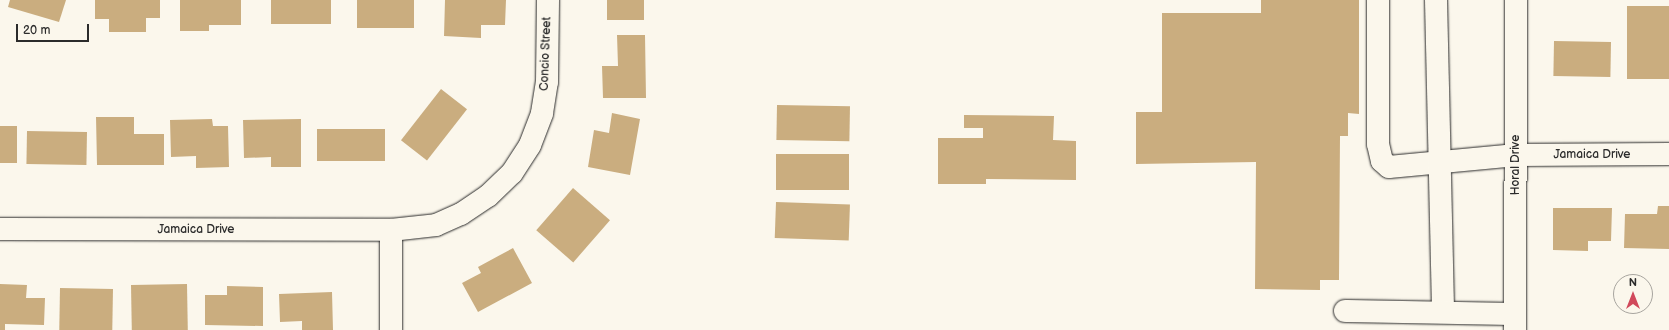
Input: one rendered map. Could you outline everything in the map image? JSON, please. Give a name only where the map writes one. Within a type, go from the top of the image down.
[{"type":"street","name":"Concio Street","points":[[391,230],[436,225],[461,214],[488,196],[512,173],[530,145],[542,113],[547,82],[548,0]]},
{"type":"street","name":"Jamaica Drive","points":[[1378,0],[1378,144],[1382,161],[1389,166],[1516,155],[1669,154]]},
{"type":"street","points":[[1436,0],[1443,312]]},
{"type":"street","name":"Horal Drive","points":[[1515,322],[1516,0]]},
{"type":"street","name":"Jamaica Drive","points":[[0,229],[391,230]]},
{"type":"street","points":[[391,230],[391,330]]},
{"type":"street","points":[[1345,311],[1443,312],[1515,322]]},
{"type":"building","points":[[10,0],[66,0],[59,22],[8,7]]},
{"type":"building","points":[[95,0],[160,0],[160,18],[146,18],[146,32],[109,32],[109,19],[95,19]]},
{"type":"building","points":[[180,0],[241,0],[241,25],[209,25],[209,31],[180,31]]},
{"type":"building","points":[[271,0],[331,0],[331,24],[271,24]]},
{"type":"building","points":[[357,0],[414,0],[414,28],[357,28]]},
{"type":"building","points":[[445,0],[506,0],[505,25],[481,25],[481,38],[444,36]]},
{"type":"building","points":[[607,0],[644,0],[644,20],[607,20]]},
{"type":"building","points":[[1261,0],[1359,0],[1359,114],[1348,113],[1348,136],[1340,136],[1339,280],[1320,280],[1320,290],[1255,289],[1256,162],[1136,164],[1136,112],[1162,112],[1162,13],[1261,13]]},
{"type":"building","points":[[1627,6],[1669,6],[1669,79],[1627,79]]},
{"type":"building","points":[[617,35],[645,35],[646,98],[603,98],[602,66],[618,66]]},
{"type":"building","points":[[1554,41],[1611,42],[1610,77],[1553,76]]},
{"type":"building","points":[[441,89],[467,109],[427,161],[401,140]]},
{"type":"building","points":[[777,105],[850,106],[849,141],[776,140]]},
{"type":"building","points":[[612,113],[640,119],[630,175],[588,167],[594,130],[609,133]]},
{"type":"building","points":[[964,115],[1054,116],[1053,140],[1076,141],[1076,180],[986,179],[986,184],[938,184],[938,138],[983,138],[983,128],[964,128]]},
{"type":"building","points":[[96,117],[134,117],[134,134],[164,134],[164,165],[97,165]]},
{"type":"building","points":[[212,119],[213,126],[228,126],[229,167],[196,168],[196,156],[171,157],[170,120]]},
{"type":"building","points":[[301,119],[301,167],[271,167],[271,157],[244,158],[243,120]]},
{"type":"building","points":[[0,126],[17,126],[17,163],[0,163]]},
{"type":"building","points":[[317,129],[385,129],[385,161],[317,161]]},
{"type":"building","points":[[27,131],[87,132],[86,165],[26,164]]},
{"type":"building","points":[[776,154],[849,154],[849,190],[776,190]]},
{"type":"building","points":[[573,188],[610,220],[573,262],[536,230]]},
{"type":"building","points":[[776,202],[850,205],[849,241],[775,238]]},
{"type":"building","points":[[1658,206],[1669,206],[1669,249],[1624,248],[1625,214],[1657,214]]},
{"type":"building","points":[[1553,208],[1612,208],[1611,241],[1588,241],[1588,251],[1553,250]]},
{"type":"building","points":[[513,248],[532,283],[478,312],[462,283],[481,273],[478,267]]},
{"type":"building","points":[[0,284],[27,285],[26,298],[45,298],[44,325],[5,324],[5,330],[0,330]]},
{"type":"building","points":[[187,284],[188,330],[132,330],[131,285]]},
{"type":"building","points":[[227,286],[263,287],[263,326],[205,325],[205,295],[227,295]]},
{"type":"building","points":[[60,288],[113,289],[112,330],[59,330]]},
{"type":"building","points":[[332,292],[333,330],[302,330],[302,321],[280,322],[279,294]]}]
